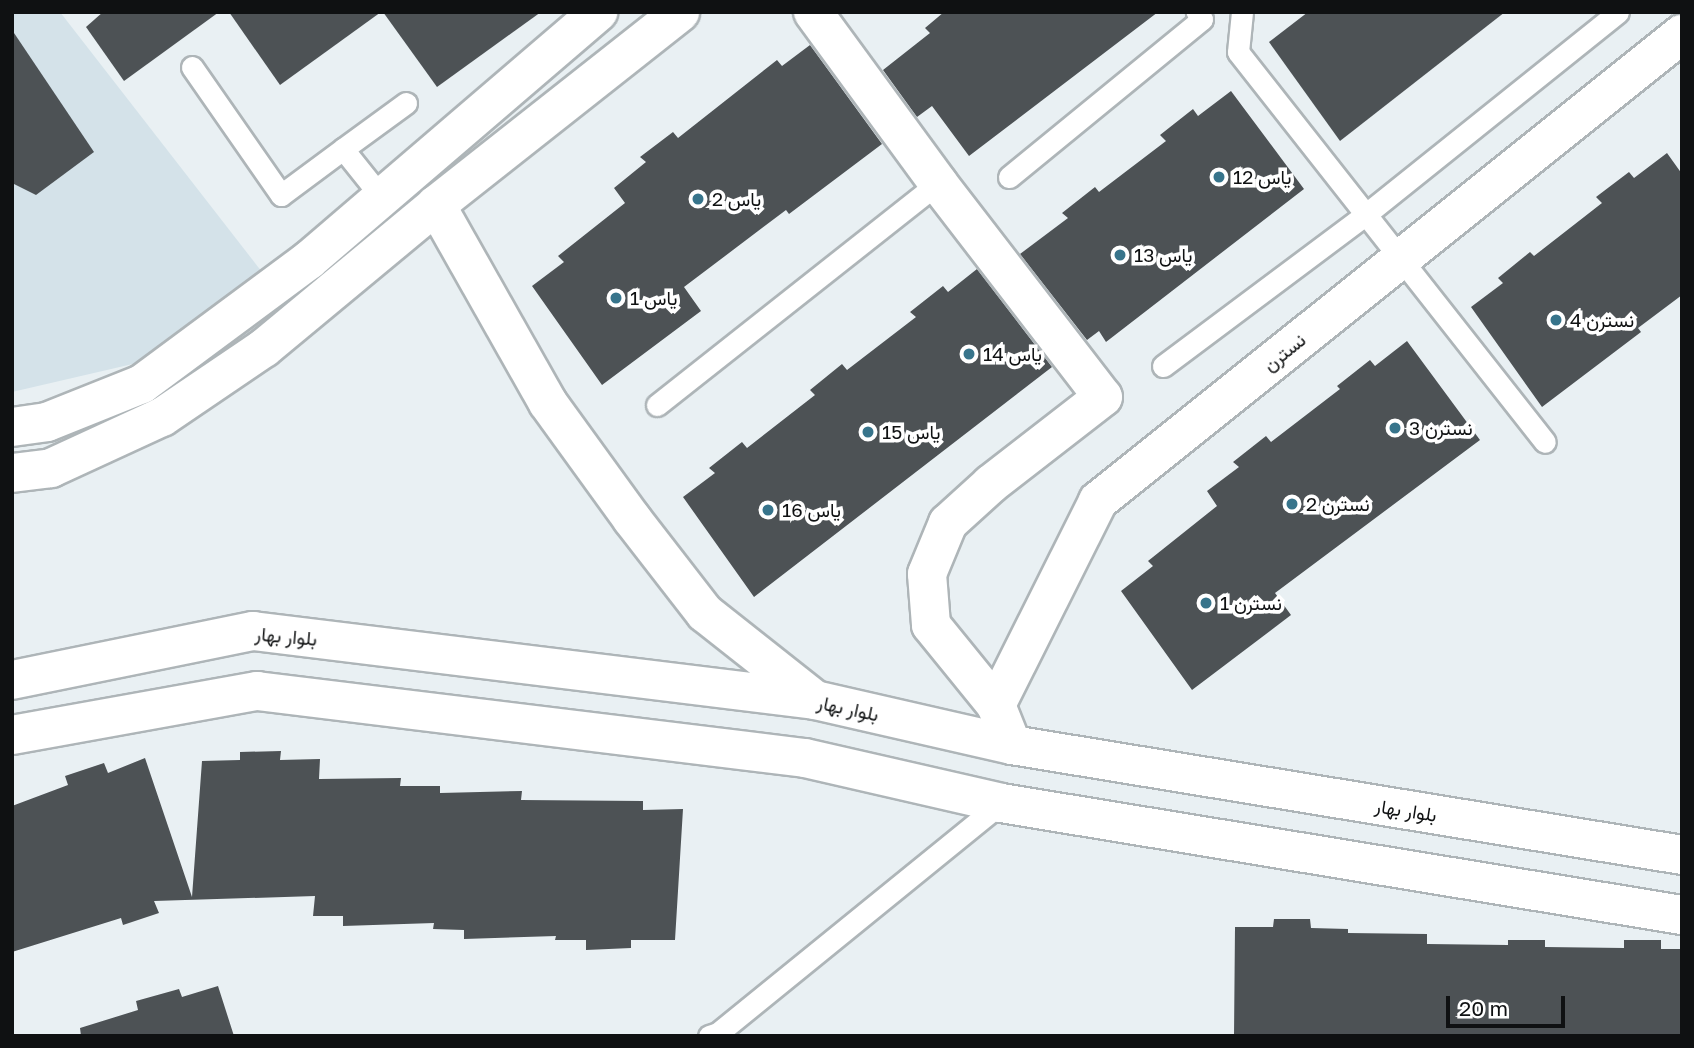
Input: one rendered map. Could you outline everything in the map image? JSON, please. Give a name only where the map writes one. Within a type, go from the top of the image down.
[{"type":"street","points":[[12,473],[51,468],[162,417],[264,348],[436,205],[680,12]]},
{"type":"street","points":[[813,12],[938,183],[1103,397],[991,484],[948,523],[927,574],[931,625],[996,705],[1012,745]]},
{"type":"street","points":[[12,426],[47,422],[142,384],[309,260],[383,200],[593,16],[618,62]]},
{"type":"street","name":"نسترن","points":[[996,705],[1098,501],[1682,34]]},
{"type":"street","points":[[436,205],[548,403],[632,519],[705,613],[815,700]]},
{"type":"street","name":"بلوار بهار","points":[[12,680],[253,631],[815,700],[1012,745],[1682,855]]},
{"type":"street","points":[[15,722],[257,691],[805,758],[1001,803],[1682,915]]},
{"type":"lane","points":[[1009,177],[1202,19],[1197,12]]},
{"type":"lane","points":[[1242,12],[1238,52],[1398,259],[1545,442]]},
{"type":"lane","points":[[1163,366],[1365,215],[1618,12]]},
{"type":"lane","points":[[1672,12],[1682,22]]},
{"type":"lane","points":[[192,67],[281,195],[406,103]]},
{"type":"lane","points":[[343,149],[383,200]]},
{"type":"lane","points":[[657,405],[938,183]]},
{"type":"lane","points":[[709,1036],[718,1032],[1001,803]]},
{"type":"shaded area","points":[[12,12],[60,12],[262,272],[176,346],[137,363],[12,392]]},
{"type":"building","points":[[103,12],[219,12],[124,81],[86,27]]},
{"type":"building","points":[[229,12],[381,12],[280,85]]},
{"type":"building","points":[[383,12],[541,12],[437,87]]},
{"type":"building","points":[[944,12],[1158,12],[969,156],[932,106],[917,117],[883,70],[930,33],[925,28]]},
{"type":"building","points":[[1308,12],[1505,12],[1340,141],[1269,42]]},
{"type":"building","points":[[12,30],[94,152],[36,195],[12,183]]},
{"type":"building","points":[[810,45],[882,144],[789,214],[786,210],[684,287],[701,311],[602,385],[532,286],[564,262],[558,256],[625,203],[614,188],[646,162],[640,157],[673,132],[678,138],[777,60],[782,66]]},
{"type":"building","points":[[1231,91],[1304,189],[1106,342],[1099,331],[1087,340],[1020,254],[1068,218],[1062,213],[1095,187],[1099,192],[1166,141],[1160,135],[1193,109],[1198,116]]},
{"type":"building","points":[[1667,153],[1682,174],[1682,295],[1638,328],[1641,332],[1542,407],[1471,307],[1503,283],[1498,278],[1530,252],[1534,256],[1602,203],[1596,197],[1629,172],[1634,178]]},
{"type":"building","points":[[977,269],[1052,367],[754,597],[683,497],[715,473],[709,468],[742,442],[747,448],[815,395],[810,390],[842,364],[847,370],[916,317],[910,312],[943,286],[948,292]]},
{"type":"building","points":[[1407,341],[1480,440],[1275,593],[1291,615],[1192,690],[1121,591],[1153,566],[1148,561],[1217,506],[1207,491],[1239,467],[1233,462],[1266,436],[1271,442],[1340,389],[1337,386],[1370,360],[1375,366]]},
{"type":"building","points":[[281,751],[280,760],[320,759],[319,779],[401,778],[400,786],[440,786],[440,793],[522,791],[521,800],[643,801],[643,810],[683,809],[675,940],[631,940],[631,948],[586,950],[586,940],[555,940],[556,936],[464,939],[464,930],[433,929],[434,923],[343,926],[343,916],[313,916],[315,896],[154,901],[159,913],[123,925],[121,918],[12,952],[12,806],[68,785],[65,776],[104,763],[108,773],[145,758],[192,897],[202,761],[240,760],[240,752]]},
{"type":"building","points":[[1274,919],[1310,919],[1311,928],[1348,929],[1348,933],[1427,934],[1427,944],[1508,945],[1508,940],[1545,940],[1545,947],[1624,948],[1624,940],[1661,940],[1661,949],[1682,949],[1682,1036],[1234,1036],[1235,927],[1273,927]]},
{"type":"building","points":[[218,986],[234,1036],[81,1036],[80,1028],[138,1010],[136,1001],[179,989],[182,997]]},
{"type":"place","name":"یاس 12","points":[[1219,177]]},
{"type":"place","name":"یاس 2","points":[[698,199]]},
{"type":"place","name":"یاس 13","points":[[1120,255]]},
{"type":"place","name":"یاس 1","points":[[616,298]]},
{"type":"place","name":"نسترن 4","points":[[1556,320]]},
{"type":"place","name":"یاس 14","points":[[969,354]]},
{"type":"place","name":"نسترن 3","points":[[1395,428]]},
{"type":"place","name":"یاس 15","points":[[868,432]]},
{"type":"place","name":"نسترن 2","points":[[1292,504]]},
{"type":"place","name":"یاس 16","points":[[768,510]]},
{"type":"place","name":"نسترن 1","points":[[1206,603]]}]
